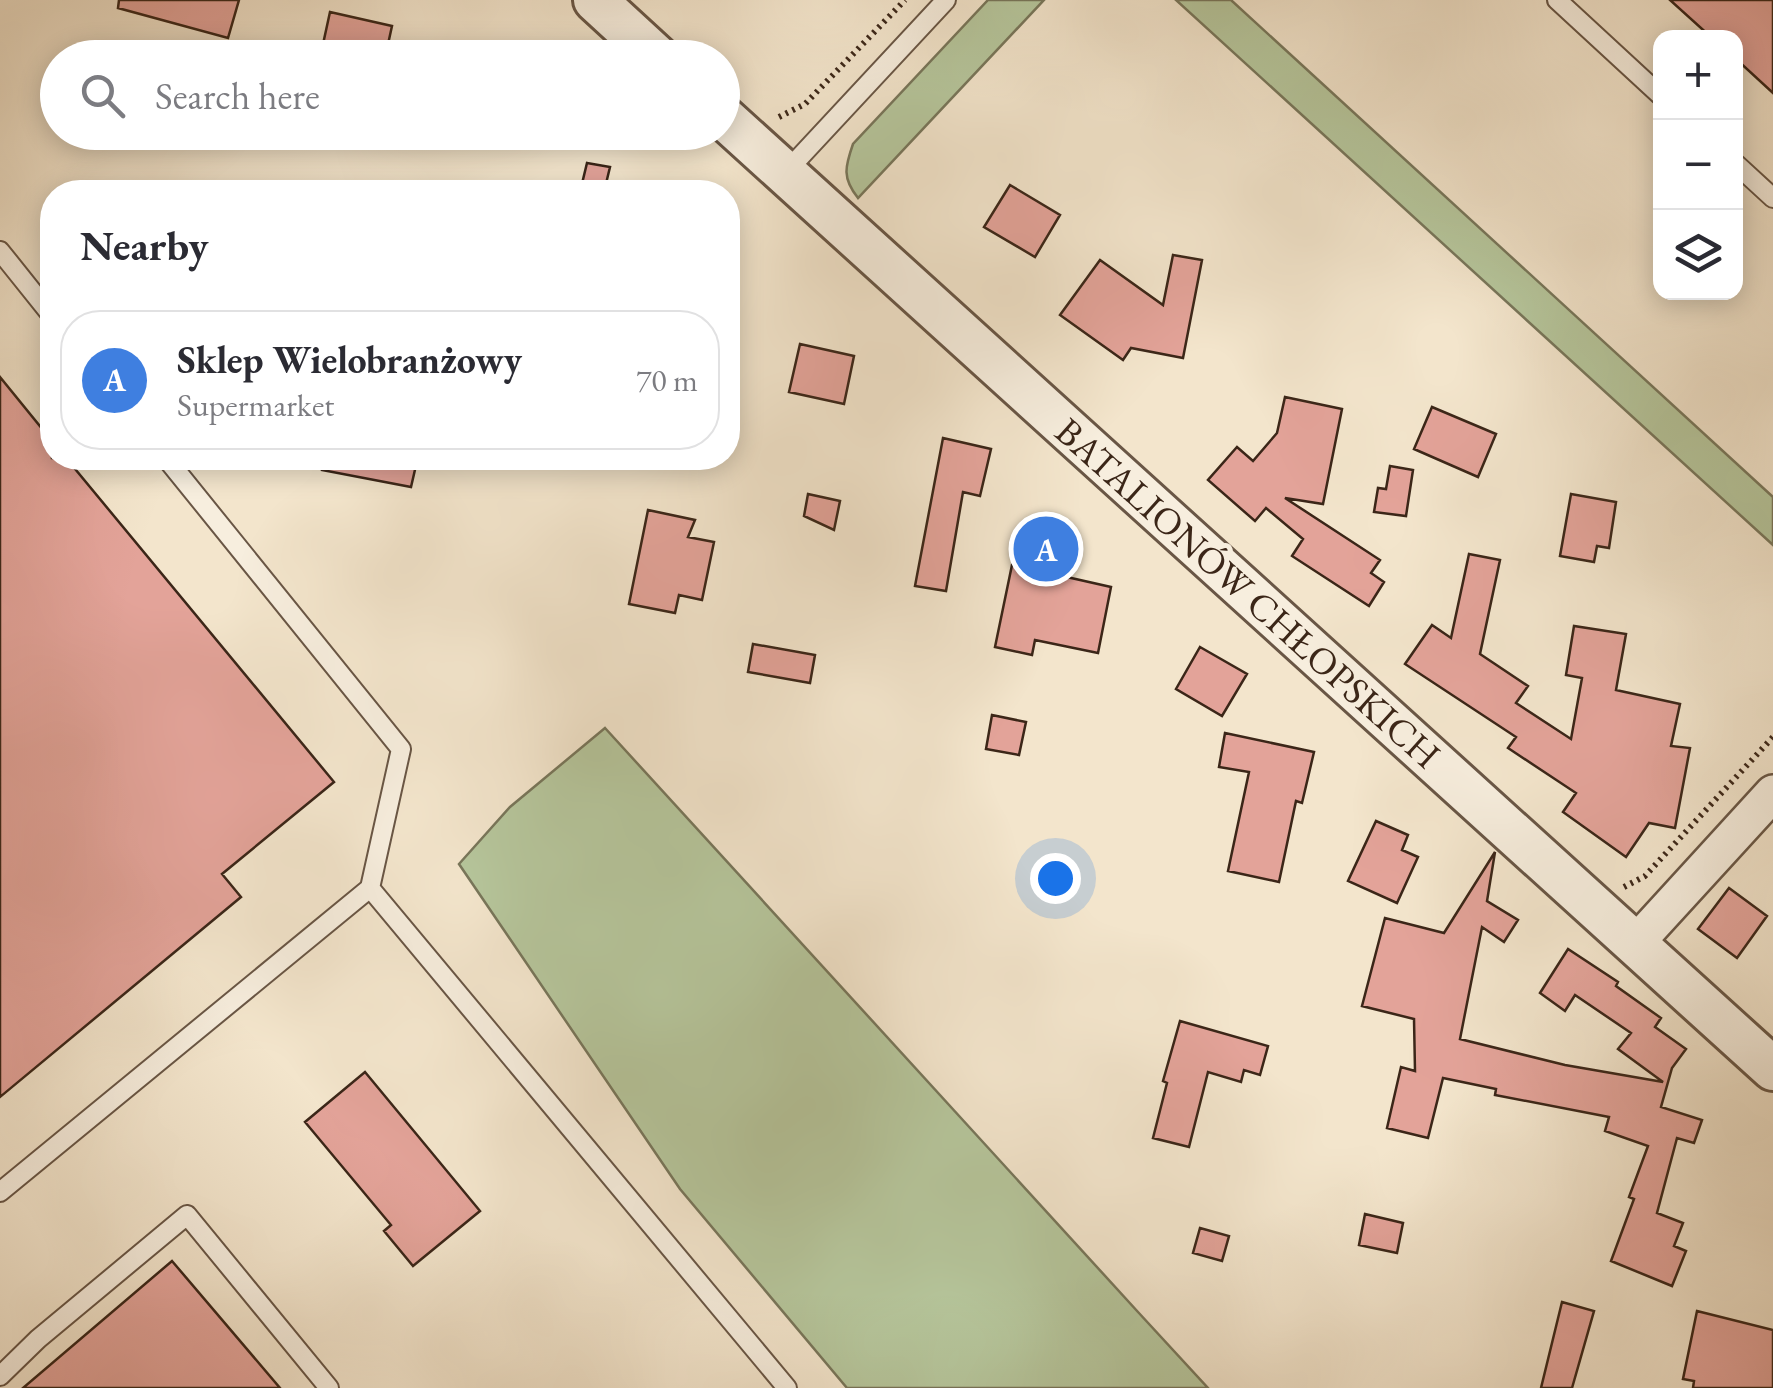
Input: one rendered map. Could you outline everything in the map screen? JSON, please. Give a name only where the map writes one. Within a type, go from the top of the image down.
[{"type":"street","points":[[595,0],[638,40]]},
{"type":"street","name":"BATALIONÓW CHŁOPSKICH","points":[[740,132],[1773,1069]]},
{"type":"street","points":[[1635,944],[1773,793]]},
{"type":"lane","points":[[786,172],[946,0]]},
{"type":"lane","points":[[1557,0],[1653,89]]},
{"type":"lane","points":[[1743,170],[1773,198]]},
{"type":"lane","points":[[0,251],[40,301]]},
{"type":"lane","points":[[0,1192],[370,888],[401,748],[176,470]]},
{"type":"lane","points":[[370,888],[787,1388]]},
{"type":"lane","points":[[0,1376],[38,1338],[188,1215],[329,1388]]},
{"type":"path","points":[[768,116],[785,116],[806,104],[905,0]]},
{"type":"path","points":[[1613,887],[1635,886],[1773,737]]},
{"type":"green space","points":[[988,0],[1044,0],[858,198],[846,172],[853,144]]},
{"type":"green space","points":[[1176,0],[1231,0],[1773,497],[1773,545]]},
{"type":"green space","points":[[605,728],[1208,1388],[847,1388],[680,1189],[459,864],[510,807]]},
{"type":"building","points":[[119,0],[239,0],[228,38],[118,8]]},
{"type":"building","points":[[1670,0],[1773,0],[1773,93],[1743,65],[1743,30],[1703,30]]},
{"type":"building","points":[[330,12],[392,26],[389,40],[324,40]]},
{"type":"building","points":[[587,163],[610,167],[607,180],[583,180]]},
{"type":"building","points":[[1010,185],[1060,215],[1035,257],[984,227]]},
{"type":"building","points":[[1173,255],[1202,260],[1183,358],[1131,348],[1123,360],[1060,315],[1100,260],[1163,305]]},
{"type":"building","points":[[800,344],[854,356],[844,404],[789,392]]},
{"type":"building","points":[[0,377],[40,426],[40,470],[76,470],[334,782],[222,874],[241,897],[0,1097]]},
{"type":"building","points":[[1285,397],[1342,409],[1323,504],[1285,498],[1380,560],[1371,573],[1384,582],[1369,606],[1292,556],[1303,539],[1266,508],[1255,521],[1208,480],[1237,447],[1253,461],[1277,433]]},
{"type":"building","points":[[1432,407],[1496,434],[1478,477],[1414,449]]},
{"type":"building","points":[[943,438],[991,449],[980,496],[963,492],[946,591],[915,586]]},
{"type":"building","points":[[1390,466],[1413,470],[1406,516],[1374,512],[1378,488],[1386,489]]},
{"type":"building","points":[[322,470],[415,470],[411,487]]},
{"type":"building","points":[[808,494],[840,501],[834,530],[804,516]]},
{"type":"building","points":[[1571,494],[1616,502],[1609,548],[1597,546],[1594,562],[1560,556]]},
{"type":"building","points":[[648,510],[695,520],[688,537],[714,542],[702,600],[679,595],[675,613],[629,604]]},
{"type":"building","points":[[1035,532],[1065,539],[1058,575],[1111,587],[1098,653],[1035,640],[1032,655],[995,647],[1012,565],[1027,568]]},
{"type":"building","points":[[1469,554],[1500,560],[1480,654],[1528,686],[1516,703],[1571,739],[1582,678],[1566,675],[1574,626],[1626,634],[1616,690],[1680,704],[1671,746],[1690,748],[1675,828],[1649,823],[1626,857],[1563,812],[1576,793],[1508,748],[1516,737],[1405,664],[1432,625],[1451,638]]},
{"type":"building","points":[[753,644],[815,655],[810,683],[748,672]]},
{"type":"building","points":[[1200,647],[1247,674],[1222,716],[1176,689]]},
{"type":"building","points":[[992,715],[1026,722],[1019,755],[986,749]]},
{"type":"building","points":[[1225,733],[1314,752],[1302,803],[1296,801],[1279,882],[1228,871],[1249,772],[1219,767]]},
{"type":"building","points":[[1376,821],[1408,835],[1402,850],[1418,857],[1397,903],[1348,881]]},
{"type":"building","points":[[1495,852],[1487,901],[1518,920],[1504,942],[1482,927],[1460,1039],[1565,1065],[1663,1082],[1618,1049],[1631,1033],[1575,995],[1565,1011],[1540,993],[1568,949],[1618,982],[1616,986],[1661,1018],[1655,1027],[1686,1049],[1672,1068],[1661,1107],[1702,1120],[1694,1143],[1677,1138],[1657,1213],[1683,1223],[1674,1246],[1686,1251],[1672,1286],[1611,1261],[1648,1146],[1605,1131],[1609,1117],[1495,1095],[1496,1089],[1443,1078],[1428,1138],[1387,1128],[1401,1067],[1415,1071],[1414,1019],[1362,1006],[1385,918],[1444,933]]},
{"type":"building","points":[[1729,888],[1767,916],[1737,958],[1698,929]]},
{"type":"building","points":[[1180,1021],[1268,1046],[1260,1075],[1244,1070],[1241,1082],[1208,1072],[1189,1147],[1153,1138],[1167,1083],[1163,1081]]},
{"type":"building","points":[[365,1072],[480,1211],[413,1266],[384,1231],[391,1225],[305,1122]]},
{"type":"building","points":[[1365,1214],[1403,1223],[1397,1253],[1359,1245]]},
{"type":"building","points":[[1200,1228],[1229,1236],[1222,1261],[1193,1253]]},
{"type":"building","points":[[172,1261],[280,1388],[23,1388]]},
{"type":"building","points":[[1562,1302],[1594,1311],[1572,1388],[1541,1388]]},
{"type":"building","points":[[1697,1311],[1773,1330],[1773,1388],[1693,1388],[1694,1381],[1683,1379]]},
{"type":"place","name":"Sklep Wielobranżowy","points":[[1046,549]]}]
